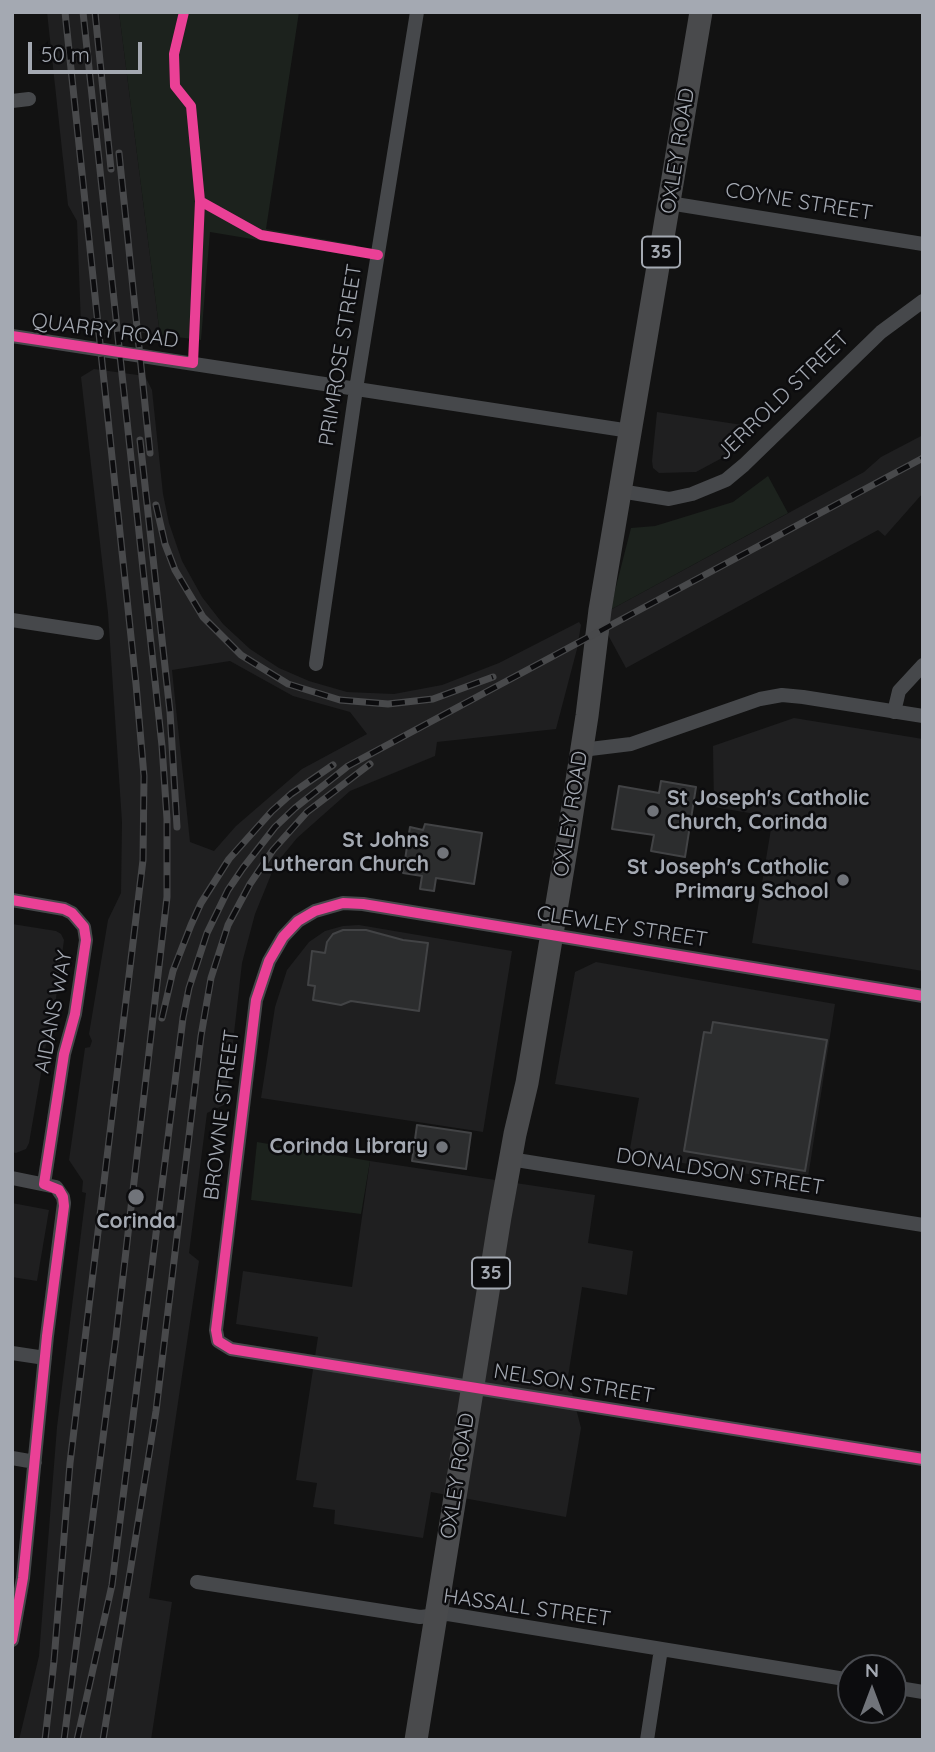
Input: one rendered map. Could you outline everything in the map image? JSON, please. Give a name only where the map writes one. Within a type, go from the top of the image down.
[{"type":"main road","name":"OXLEY ROAD","points":[[416,1740],[510,1159],[527,1083],[552,935],[641,355],[701,12]]},
{"type":"street","name":"PRIMROSE STREET","points":[[316,664],[356,389],[417,12]]},
{"type":"street","points":[[12,101],[29,99]]},
{"type":"street","name":"COYNE STREET","points":[[669,203],[923,244]]},
{"type":"street","name":"JERROLD STREET","points":[[620,491],[669,499],[692,495],[726,480],[881,332],[923,301]]},
{"type":"street","name":"QUARRY ROAD","points":[[12,336],[630,431]]},
{"type":"street","points":[[12,620],[97,633]]},
{"type":"street","points":[[894,712],[899,691],[923,665]]},
{"type":"street","points":[[582,750],[631,744],[760,699],[782,695],[923,716]]},
{"type":"street","name":"AIDANS WAY","points":[[12,900],[64,909],[72,913],[83,927],[86,940],[75,1014],[64,1054],[44,1184]]},
{"type":"street","name":"CLEWLEY STREET","points":[[315,911],[343,902],[363,904],[923,996]]},
{"type":"street","name":"BROWNE STREET","points":[[220,1343],[216,1334],[217,1318],[256,1000],[269,961],[283,937],[298,922],[315,911]]},
{"type":"street","name":"DONALDSON STREET","points":[[510,1159],[923,1225]]},
{"type":"street","points":[[12,1178],[56,1187],[64,1203],[23,1578],[12,1640]]},
{"type":"street","name":"NELSON STREET","points":[[220,1343],[236,1350],[923,1459]]},
{"type":"street","points":[[12,1353],[45,1358]]},
{"type":"street","points":[[12,1458],[35,1462]]},
{"type":"street","name":"HASSALL STREET","points":[[197,1582],[420,1617],[454,1615],[837,1678]]},
{"type":"street","points":[[647,1740],[662,1649]]},
{"type":"shaded area","points":[[47,12],[119,12],[160,335],[81,325],[77,221],[68,205]]},
{"type":"shaded area","points":[[119,12],[299,12],[266,229],[356,245],[354,256],[210,232],[201,340],[160,335]]},
{"type":"shaded area","points":[[94,369],[145,376],[152,390],[163,494],[169,523],[182,561],[202,597],[223,624],[250,649],[279,668],[309,681],[347,692],[394,694],[442,685],[499,663],[579,622],[581,625],[556,729],[437,742],[435,756],[350,791],[297,838],[275,865],[255,914],[242,963],[226,1104],[207,1113],[189,1253],[199,1261],[149,1598],[172,1602],[151,1740],[19,1740],[39,1656],[57,1427],[86,1193],[82,1192],[83,1181],[69,1160],[85,1048],[90,1047],[92,1041],[89,1034],[108,920],[121,893],[122,822],[108,613],[81,377]],"holes":[[[230,661],[293,696],[350,712],[367,734],[302,769],[236,826],[214,851],[190,842],[172,670]]]},
{"type":"shaded area","points":[[657,412],[749,426],[722,458],[696,472],[659,473],[653,468],[652,461]]},
{"type":"shaded area","points":[[923,435],[923,493],[885,536],[878,530],[626,668],[607,633],[610,610],[864,472],[881,457]]},
{"type":"shaded area","points":[[768,476],[788,513],[610,610],[631,528],[655,526],[733,502]]},
{"type":"shaded area","name":"St Joseph's Catholic Primary School","points":[[794,718],[923,739],[923,971],[752,943],[773,817],[714,807],[713,746]]},
{"type":"shaded area","points":[[12,924],[56,931],[64,940],[53,1020],[48,1033],[29,1143],[26,1149],[16,1153],[12,1152]]},
{"type":"shaded area","points":[[359,925],[512,951],[483,1132],[261,1098],[275,1007],[287,970],[309,942],[325,931]]},
{"type":"shaded area","points":[[596,962],[835,1004],[807,1184],[629,1154],[639,1098],[555,1084],[575,972]]},
{"type":"shaded area","points":[[257,1142],[370,1161],[361,1214],[251,1200]]},
{"type":"shaded area","points":[[370,1161],[595,1195],[588,1243],[633,1251],[627,1295],[582,1287],[568,1377],[581,1428],[566,1517],[431,1492],[423,1538],[334,1524],[335,1510],[313,1507],[317,1483],[296,1480],[318,1337],[236,1324],[243,1271],[352,1287]]},
{"type":"shaded area","points":[[12,1203],[49,1210],[37,1281],[12,1277]]},
{"type":"building","name":"St Joseph's Catholic Church, Corinda","points":[[661,781],[696,787],[685,857],[651,851],[654,835],[612,829],[619,786],[659,793]]},
{"type":"building","name":"St Johns Lutheran Church","points":[[425,824],[482,833],[474,884],[436,878],[434,891],[420,889],[422,876],[403,873],[410,827],[423,830]]},
{"type":"building","points":[[343,930],[366,930],[403,940],[428,943],[419,1011],[351,1001],[341,1005],[313,1000],[315,986],[308,985],[312,951],[325,953],[327,942],[333,934]]},
{"type":"building","points":[[713,1022],[827,1040],[805,1171],[684,1151],[704,1032],[711,1033]]},
{"type":"building","name":"Corinda Library","points":[[417,1125],[471,1133],[466,1169],[412,1161]]},
{"type":"railway","points":[[45,1740],[70,1463],[143,860],[144,776],[65,12]]},
{"type":"railway","points":[[64,1740],[116,1337],[167,897],[167,819],[162,746],[83,12]]},
{"type":"railway","points":[[95,12],[111,169]]},
{"type":"railway","points":[[119,153],[150,453]]},
{"type":"railway","points":[[140,440],[170,712],[177,827]]},
{"type":"railway","points":[[77,1740],[112,1585],[183,1018],[189,988],[207,933],[228,890],[275,827],[348,766],[923,458]]},
{"type":"railway","points":[[156,505],[165,544],[175,570],[203,617],[241,655],[288,684],[340,700],[388,704],[433,699],[493,677]]},
{"type":"railway","points":[[103,1740],[156,1411],[201,1036],[211,978],[228,925],[250,884],[273,850],[307,812],[370,764]]},
{"type":"railway","points":[[162,1018],[173,971],[191,925],[201,903],[229,859],[272,811],[291,794],[333,765]]},
{"type":"cycle path","points":[[12,336],[193,363],[200,201],[191,106],[175,86],[174,54],[184,12]]},
{"type":"cycle path","points":[[200,201],[261,235],[378,255]]},
{"type":"cycle path","points":[[12,900],[64,909],[72,913],[84,927],[86,940],[75,1014],[64,1054],[44,1184],[59,1190],[64,1206],[47,1336],[23,1578],[12,1640]]},
{"type":"cycle path","points":[[923,996],[363,904],[343,903],[315,911],[298,921],[283,937],[269,961],[256,1000],[216,1330],[218,1341],[231,1349],[923,1459]]},
{"type":"place","name":"St Joseph's Catholic Church, Corinda","points":[[653,811]]},
{"type":"place","name":"St Johns Lutheran Church","points":[[443,853]]},
{"type":"place","name":"St Joseph's Catholic Primary School","points":[[843,880]]},
{"type":"place","name":"Corinda Library","points":[[442,1147]]},
{"type":"place","name":"Corinda","points":[[136,1197]]}]
